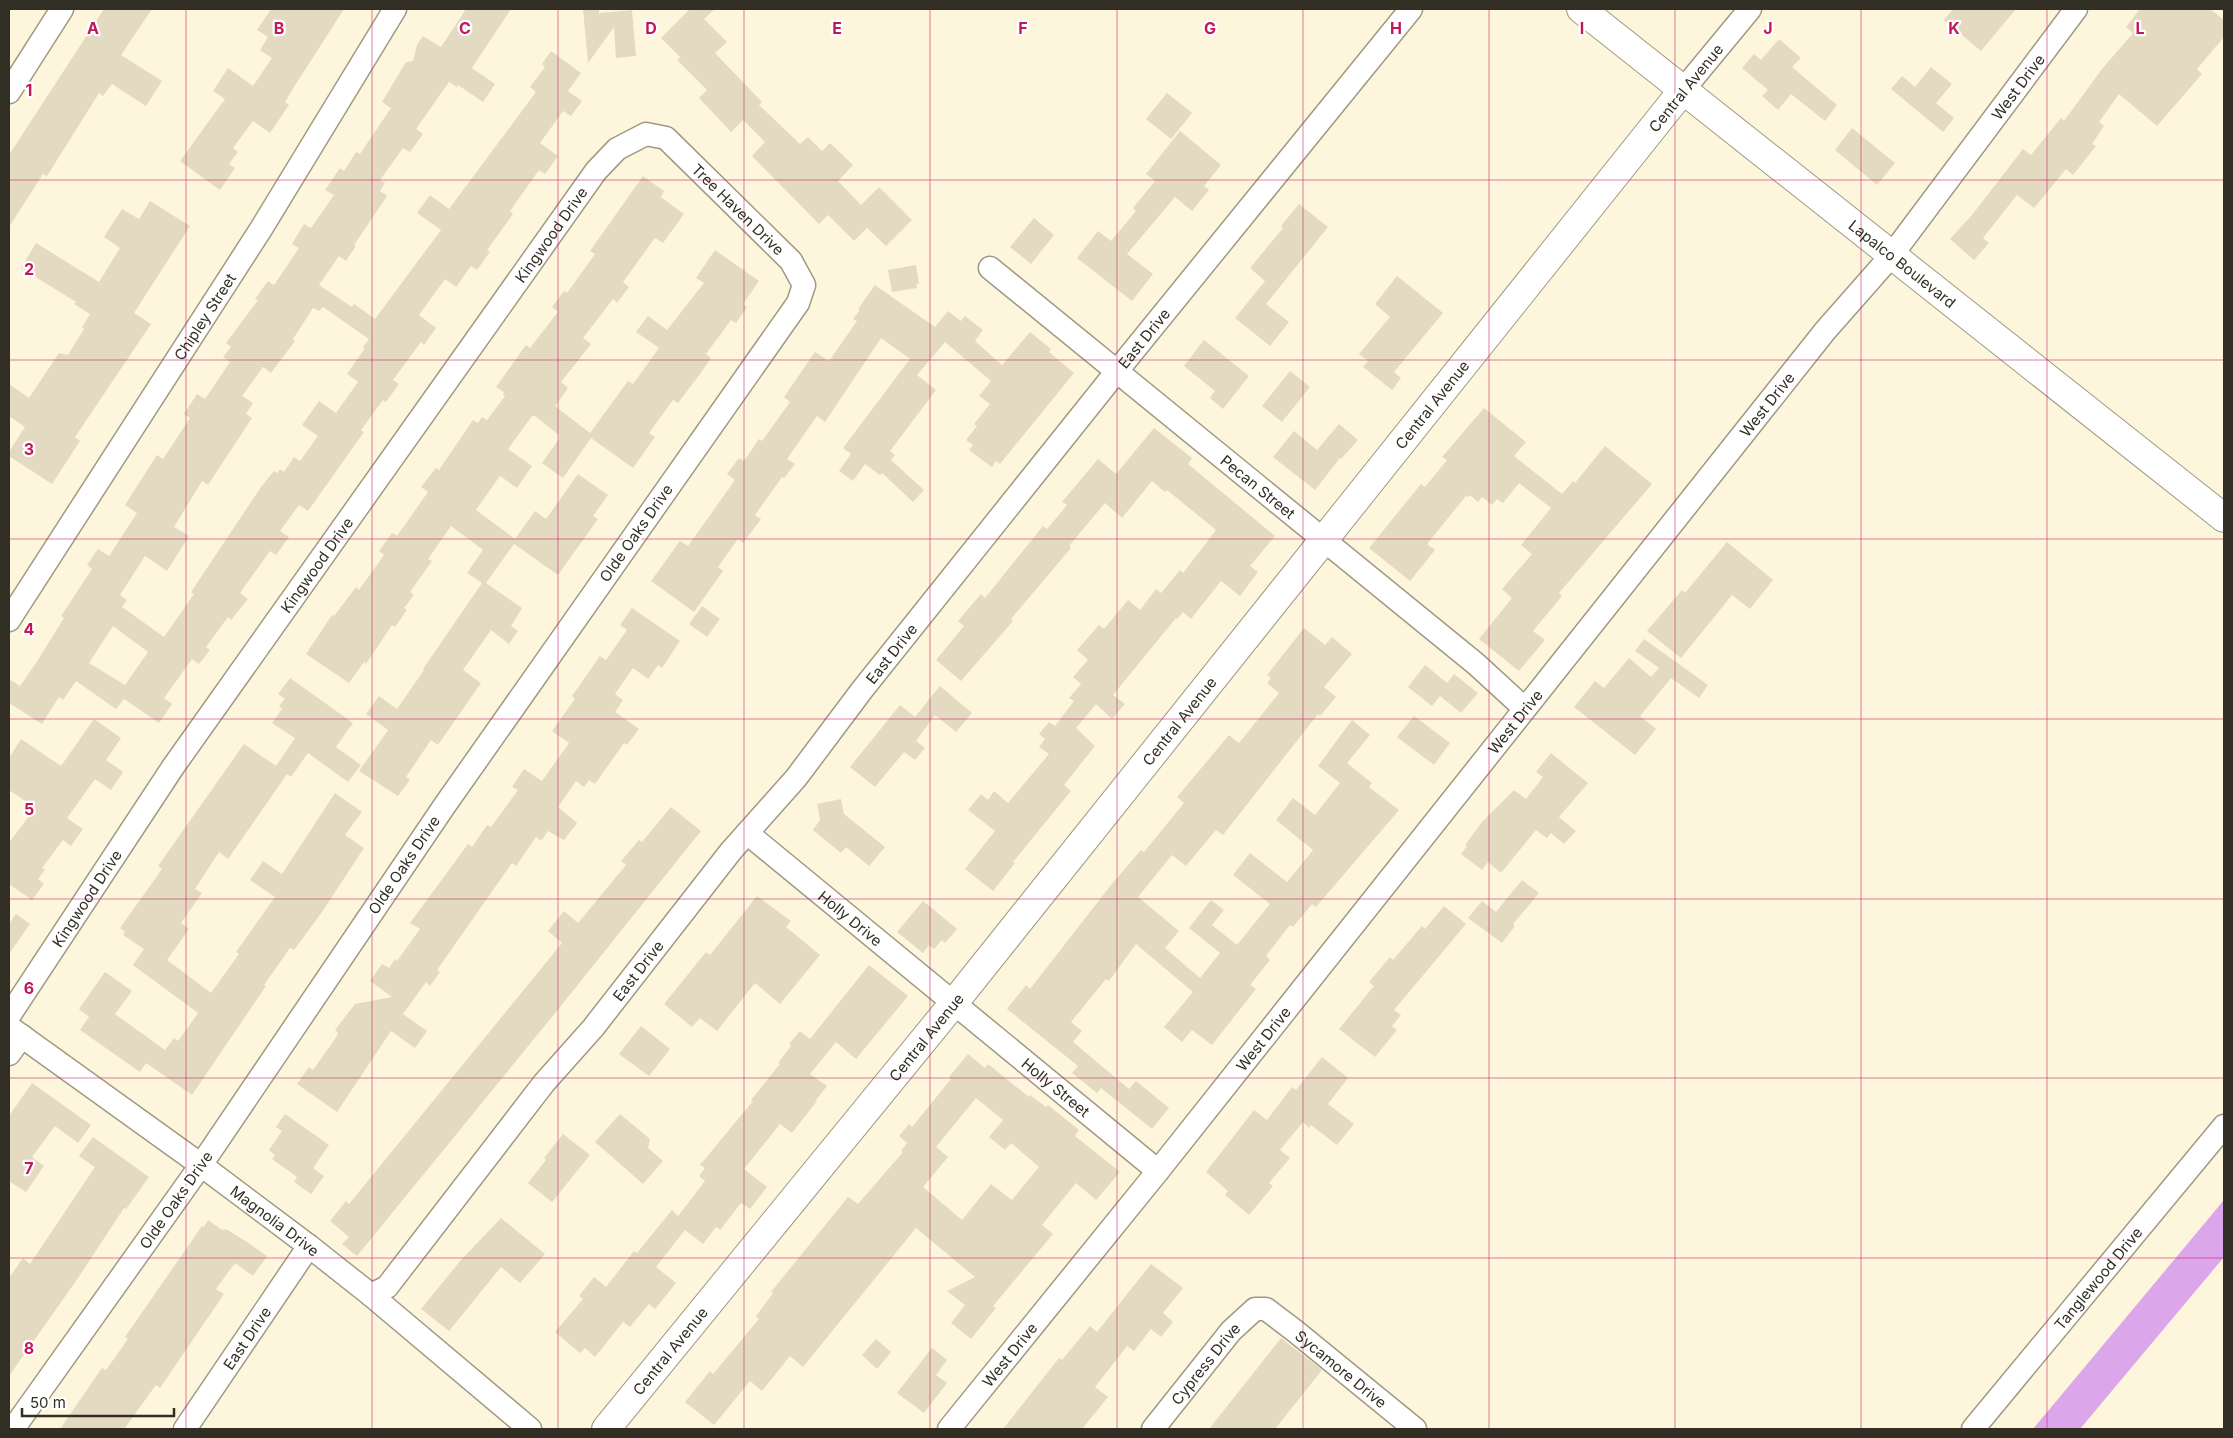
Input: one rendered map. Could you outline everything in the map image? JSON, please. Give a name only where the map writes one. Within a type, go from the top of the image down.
[{"type":"street","points":[[9,92],[62,9]]},
{"type":"street","name":"Chipley Street","points":[[9,620],[261,229],[395,9]]},
{"type":"street","name":"East Drive","points":[[371,1295],[387,1288],[544,1083],[594,1028],[747,833],[796,778],[862,690],[1117,371],[1412,9]]},
{"type":"street","name":"Lapalco Boulevard","points":[[1580,9],[2224,518]]},
{"type":"street","name":"Central Avenue","points":[[606,1429],[953,1004],[1683,90],[1750,9]]},
{"type":"street","name":"West Drive","points":[[949,1429],[1158,1171],[1825,331],[1891,256],[2076,9]]},
{"type":"street","name":"Tree Haven Drive","points":[[646,134],[666,138],[791,261],[804,286],[798,303]]},
{"type":"street","name":"Kingwood Drive","points":[[9,1016],[173,768],[596,171],[617,149],[646,134]]},
{"type":"street","name":"Pecan Street","points":[[990,268],[1476,664],[1524,708]]},
{"type":"street","name":"Olde Oaks Drive","points":[[13,1429],[201,1165],[445,805],[798,303]]},
{"type":"street","name":"Holly Drive","points":[[747,833],[953,1004]]},
{"type":"street","name":"Holly Street","points":[[953,1004],[1158,1171]]},
{"type":"street","points":[[9,1054],[15,1032]]},
{"type":"street","name":"Magnolia Drive","points":[[15,1032],[201,1165],[309,1246],[371,1295],[530,1429]]},
{"type":"street","name":"Tanglewood Drive","points":[[1973,1429],[2224,1126]]},
{"type":"street","name":"East Drive","points":[[185,1429],[309,1246]]},
{"type":"street","name":"Cypress Drive","points":[[1153,1429],[1231,1331],[1255,1309],[1266,1309]]},
{"type":"street","name":"Sycamore Drive","points":[[1266,1309],[1415,1429]]},
{"type":"shaded area","points":[[2224,1200],[2224,1257],[2080,1429],[2033,1429]]},
{"type":"building","points":[[104,9],[152,9],[121,55],[162,81],[146,106],[112,84],[103,96],[99,93],[47,176],[43,174],[9,227],[9,155]]},
{"type":"building","points":[[271,9],[344,9],[285,102],[289,105],[270,133],[253,121],[233,148],[238,152],[229,164],[235,168],[220,190],[180,161],[225,99],[213,91],[228,68],[253,86],[272,58],[260,50],[268,37],[257,30]]},
{"type":"building","points":[[466,9],[511,9],[472,68],[495,84],[483,102],[458,85],[457,87],[449,82],[416,129],[423,134],[410,152],[403,148],[380,180],[385,183],[380,191],[387,196],[354,245],[356,246],[346,261],[339,256],[319,285],[352,307],[354,304],[375,319],[441,230],[417,213],[430,195],[449,209],[536,92],[530,87],[545,67],[542,64],[551,51],[581,73],[568,91],[582,101],[571,116],[563,111],[540,143],[558,156],[545,174],[539,170],[510,211],[513,214],[487,250],[490,252],[477,270],[471,266],[456,287],[445,279],[419,315],[436,328],[424,345],[421,342],[393,380],[399,384],[386,402],[383,400],[361,430],[364,432],[308,511],[299,505],[280,531],[289,537],[276,555],[270,551],[240,593],[248,599],[231,620],[228,617],[206,647],[210,650],[199,664],[192,659],[164,698],[172,704],[159,723],[124,699],[116,709],[76,681],[63,700],[59,697],[42,724],[9,703],[9,679],[20,686],[64,618],[61,616],[92,569],[87,565],[98,549],[109,556],[137,513],[125,505],[157,455],[163,459],[190,418],[184,414],[197,394],[205,399],[230,362],[223,357],[231,347],[226,343],[258,300],[255,299],[268,281],[274,285],[299,248],[292,244],[304,224],[311,228],[334,195],[325,190],[340,168],[344,171],[356,152],[360,154],[391,108],[382,102],[406,62],[413,61],[417,45],[423,36],[441,47]],"holes":[[[323,307],[369,339],[347,374],[358,382],[336,413],[319,401],[302,425],[318,436],[300,461],[294,457],[284,472],[280,469],[277,473],[274,471],[261,487],[191,592],[194,594],[164,637],[122,607],[127,600],[120,595],[145,556],[167,571],[189,536],[174,527],[202,481],[208,485],[252,418],[246,414],[253,403],[242,396],[263,367],[271,373],[295,341],[293,339],[313,308],[319,311]],[[113,626],[148,652],[125,685],[89,663]]]},
{"type":"building","points":[[583,9],[599,9],[599,13],[632,10],[636,56],[616,58],[614,27],[588,63]]},
{"type":"building","points":[[690,9],[715,9],[704,19],[727,42],[715,53],[762,102],[759,105],[800,144],[808,137],[822,151],[830,143],[853,165],[838,181],[861,205],[879,187],[912,220],[886,246],[867,228],[854,241],[828,215],[819,224],[752,156],[765,142],[743,120],[731,132],[699,98],[707,90],[677,60],[680,57],[661,38]]},
{"type":"building","points":[[1953,9],[2016,9],[1981,51],[1944,20]]},
{"type":"building","points":[[2140,9],[2210,9],[2224,20],[2224,37],[2197,69],[2202,74],[2157,126],[2119,94],[2099,122],[2104,126],[2092,144],[2096,146],[2073,175],[2066,169],[2034,208],[2017,195],[1983,238],[1989,243],[1974,260],[1950,239],[1972,215],[2023,149],[2031,155],[2061,118],[2064,121],[2102,69],[2133,33],[2126,27]]},
{"type":"building","points":[[1779,39],[1801,58],[1792,67],[1837,105],[1825,121],[1791,94],[1778,110],[1762,96],[1768,90],[1742,68],[1754,54],[1761,60]]},
{"type":"building","points":[[1931,67],[1952,84],[1936,103],[1954,118],[1943,132],[1891,89],[1902,76],[1915,87]]},
{"type":"building","points":[[1167,93],[1192,113],[1171,139],[1146,119]]},
{"type":"building","points":[[1852,128],[1895,163],[1877,185],[1835,150]]},
{"type":"building","points":[[1180,131],[1221,165],[1204,186],[1209,190],[1192,211],[1175,197],[1127,254],[1153,274],[1132,301],[1077,258],[1098,231],[1111,241],[1136,211],[1133,208],[1155,181],[1146,174]]},
{"type":"building","points":[[643,176],[664,191],[661,197],[684,214],[663,243],[655,238],[623,282],[629,287],[617,303],[613,299],[583,338],[591,344],[561,382],[568,388],[555,406],[590,433],[628,381],[633,384],[659,348],[636,332],[648,316],[667,330],[704,283],[696,278],[715,250],[759,281],[743,304],[747,307],[736,323],[731,320],[706,354],[711,358],[700,374],[678,403],[673,400],[649,433],[655,437],[633,468],[591,438],[563,478],[542,463],[559,439],[559,435],[535,416],[532,416],[508,449],[532,466],[517,488],[500,476],[476,510],[515,539],[535,511],[546,519],[578,474],[608,495],[593,516],[598,519],[558,575],[514,544],[486,583],[522,608],[511,626],[518,631],[509,644],[491,630],[463,670],[481,683],[438,745],[431,740],[406,777],[410,780],[398,796],[359,771],[388,730],[366,714],[379,696],[397,709],[482,583],[467,573],[483,550],[451,526],[428,559],[432,561],[410,592],[414,595],[404,608],[407,610],[395,627],[392,625],[366,664],[364,662],[349,683],[306,654],[332,615],[334,616],[356,587],[359,590],[384,555],[379,551],[392,533],[397,536],[428,492],[421,487],[436,468],[439,470],[473,420],[478,423],[482,417],[487,420],[505,396],[503,395],[504,392],[496,387],[526,345],[530,348],[558,312],[552,307],[564,291],[567,293],[595,254],[590,251]]},
{"type":"building","points":[[150,201],[190,226],[134,313],[151,324],[75,437],[80,441],[52,484],[9,456],[9,452],[25,427],[9,416],[9,384],[29,398],[59,353],[68,355],[84,329],[82,327],[90,314],[74,304],[76,302],[21,268],[36,243],[99,282],[120,248],[104,237],[122,209],[139,219]]},
{"type":"building","points":[[1299,204],[1328,227],[1266,304],[1289,322],[1270,346],[1235,318],[1265,281],[1250,268],[1283,228],[1281,226]]},
{"type":"building","points":[[1034,218],[1054,235],[1031,264],[1010,247]]},
{"type":"building","points":[[916,265],[919,284],[916,284],[917,288],[892,292],[888,270]]},
{"type":"building","points":[[1397,276],[1443,313],[1394,372],[1401,378],[1392,390],[1363,367],[1368,361],[1359,354],[1390,317],[1375,304]]},
{"type":"building","points":[[875,285],[935,327],[948,311],[961,321],[965,316],[983,330],[975,341],[1002,365],[1030,332],[1051,349],[1049,352],[1074,373],[1000,464],[996,461],[992,467],[969,450],[973,445],[966,440],[977,426],[974,424],[990,404],[979,396],[991,381],[945,342],[917,375],[936,390],[890,451],[895,455],[891,460],[924,490],[913,502],[882,473],[880,475],[865,464],[853,481],[839,471],[851,454],[843,448],[910,359],[881,338],[825,422],[817,416],[787,459],[795,464],[784,478],[782,477],[755,515],[761,519],[743,543],[738,539],[718,567],[723,571],[694,612],[651,581],[680,541],[688,546],[735,480],[727,474],[739,458],[744,461],[759,439],[762,441],[790,402],[784,397],[815,352],[829,361],[857,321],[853,319],[860,310],[858,309]]},
{"type":"building","points":[[1204,340],[1249,376],[1223,409],[1210,398],[1215,391],[1184,366]]},
{"type":"building","points":[[1290,371],[1310,387],[1282,422],[1262,406]]},
{"type":"building","points":[[1484,408],[1526,442],[1514,456],[1562,494],[1573,481],[1575,483],[1605,446],[1652,484],[1559,593],[1562,596],[1533,631],[1545,640],[1519,671],[1479,639],[1512,598],[1502,589],[1532,554],[1521,545],[1551,508],[1519,483],[1503,503],[1497,499],[1492,505],[1482,497],[1478,502],[1470,495],[1466,496],[1427,544],[1435,550],[1410,581],[1369,548],[1421,484],[1425,487],[1447,460],[1442,457]]},
{"type":"building","points":[[1339,424],[1358,440],[1340,458],[1315,490],[1273,457],[1294,431],[1317,450]]},
{"type":"building","points":[[1154,428],[1192,458],[1188,464],[1275,536],[1250,566],[1258,572],[1240,596],[1221,581],[1191,619],[1183,612],[1176,618],[1113,695],[1125,704],[1112,719],[1096,704],[1076,728],[1095,746],[1064,785],[1071,791],[1013,862],[1015,863],[993,891],[965,869],[995,831],[968,810],[981,794],[988,800],[994,791],[1008,803],[1049,754],[1039,747],[1045,739],[1039,734],[1049,722],[1055,726],[1074,701],[1069,698],[1081,684],[1073,677],[1088,660],[1077,650],[1099,625],[1104,629],[1128,600],[1140,610],[1156,589],[1161,593],[1180,570],[1183,573],[1216,530],[1167,490],[1165,492],[1152,481],[1122,518],[1105,503],[1069,546],[1071,548],[1011,619],[1013,621],[961,681],[936,660],[964,626],[958,621],[981,594],[985,598],[1043,526],[1047,529],[1067,505],[1062,502],[1098,459],[1116,474]]},
{"type":"building","points":[[1727,542],[1773,580],[1750,609],[1732,595],[1681,658],[1647,631],[1682,590],[1685,593]]},
{"type":"building","points":[[702,606],[720,619],[707,637],[689,624]]},
{"type":"building","points":[[632,608],[680,641],[662,668],[658,665],[648,679],[633,668],[615,694],[623,700],[615,712],[639,729],[627,745],[624,743],[595,784],[589,780],[584,787],[576,781],[558,807],[577,823],[564,840],[548,831],[541,841],[536,837],[516,866],[512,863],[437,970],[440,972],[430,986],[426,982],[403,1014],[427,1031],[415,1048],[391,1031],[337,1112],[297,1084],[309,1067],[313,1070],[335,1039],[338,1033],[335,1030],[355,1004],[392,997],[370,981],[382,964],[389,968],[395,959],[397,961],[420,929],[410,923],[468,844],[472,847],[487,825],[491,827],[518,790],[512,787],[524,769],[542,781],[569,743],[552,731],[575,699],[572,696],[600,656],[606,660],[627,630],[620,625]]},
{"type":"building","points":[[1304,628],[1325,645],[1332,637],[1352,654],[1324,687],[1336,697],[1320,716],[1318,714],[1223,835],[1216,830],[1186,866],[1172,855],[1138,897],[1179,931],[1165,948],[1200,978],[1220,953],[1189,928],[1211,900],[1224,910],[1212,925],[1237,945],[1270,904],[1233,875],[1250,853],[1287,882],[1313,850],[1276,820],[1293,798],[1315,815],[1340,783],[1318,766],[1352,720],[1370,735],[1347,763],[1372,783],[1369,787],[1399,810],[1316,907],[1312,904],[1293,927],[1290,925],[1266,956],[1270,960],[1250,985],[1256,989],[1212,1045],[1192,1030],[1182,1042],[1164,1027],[1193,992],[1136,944],[1109,981],[1106,979],[1071,1022],[1082,1031],[1073,1042],[1129,1089],[1136,1081],[1169,1108],[1152,1129],[1101,1088],[1097,1093],[1072,1073],[1078,1066],[1007,1009],[1026,985],[1030,989],[1111,885],[1141,850],[1144,852],[1184,803],[1177,797],[1229,735],[1239,743],[1279,693],[1267,683],[1271,678],[1267,675]]},
{"type":"building","points":[[1644,639],[1708,685],[1699,698],[1671,678],[1640,716],[1656,729],[1635,755],[1574,707],[1595,681],[1604,688],[1629,658],[1651,677],[1659,668],[1635,651]]},
{"type":"building","points":[[1425,665],[1447,683],[1454,674],[1478,693],[1461,713],[1440,696],[1432,706],[1408,687]]},
{"type":"building","points":[[290,678],[353,723],[336,747],[361,765],[348,782],[308,753],[291,777],[287,774],[228,859],[219,852],[195,889],[202,893],[181,923],[189,929],[167,960],[211,993],[239,954],[236,952],[275,897],[250,880],[263,861],[282,874],[335,793],[362,812],[345,835],[364,848],[322,912],[294,950],[290,948],[264,985],[266,986],[192,1095],[146,1063],[140,1072],[80,1030],[89,1017],[79,1009],[105,972],[132,991],[115,1014],[165,1050],[174,1038],[178,1041],[198,1013],[133,965],[144,949],[123,935],[125,932],[120,928],[162,869],[158,866],[244,744],[276,766],[295,738],[272,723],[282,709],[279,706],[285,699],[278,694]]},
{"type":"building","points":[[940,686],[972,713],[956,732],[935,715],[916,741],[925,748],[915,760],[904,752],[875,787],[850,767],[900,705],[915,717]]},
{"type":"building","points":[[1414,716],[1450,743],[1434,765],[1397,737]]},
{"type":"building","points":[[94,719],[121,738],[106,760],[123,772],[111,790],[95,779],[67,818],[83,829],[71,846],[63,840],[42,868],[45,870],[38,879],[44,884],[32,900],[9,884],[9,843],[29,816],[25,813],[31,805],[9,790],[9,758],[21,739],[61,766]]},
{"type":"building","points":[[1551,753],[1588,783],[1559,817],[1576,831],[1564,844],[1551,833],[1547,838],[1536,830],[1501,873],[1488,862],[1482,870],[1461,854],[1467,846],[1465,845],[1482,822],[1514,790],[1526,799],[1543,777],[1536,772]]},
{"type":"building","points":[[841,799],[844,814],[885,847],[869,866],[846,847],[841,853],[813,830],[820,820],[817,804]]},
{"type":"building","points":[[671,807],[701,831],[357,1256],[342,1244],[349,1237],[330,1221],[346,1201],[349,1204],[562,943],[548,931],[564,911],[578,923],[626,865],[621,861],[639,840],[642,842]]},
{"type":"building","points":[[1522,880],[1539,893],[1513,924],[1515,926],[1502,943],[1468,918],[1482,901],[1496,912]]},
{"type":"building","points":[[757,896],[791,921],[786,927],[820,955],[780,1004],[755,983],[717,1031],[700,1018],[692,1027],[664,1004],[706,952],[710,955]]},
{"type":"building","points":[[923,901],[957,929],[945,943],[942,940],[934,949],[929,945],[923,953],[897,932]]},
{"type":"building","points":[[1444,906],[1466,924],[1394,1010],[1401,1015],[1392,1026],[1397,1030],[1375,1057],[1339,1029],[1374,986],[1369,982],[1390,957],[1393,960],[1422,926],[1425,929]]},
{"type":"building","points":[[16,914],[30,924],[9,954],[9,924]]},
{"type":"building","points":[[869,965],[908,996],[856,1059],[836,1042],[810,1074],[827,1086],[817,1101],[792,1133],[780,1124],[744,1169],[767,1187],[750,1209],[741,1203],[720,1230],[716,1227],[703,1244],[685,1230],[656,1267],[676,1283],[655,1309],[649,1304],[630,1327],[623,1322],[595,1357],[585,1348],[580,1353],[555,1332],[583,1299],[579,1296],[594,1277],[606,1287],[634,1251],[637,1253],[672,1210],[678,1216],[705,1181],[699,1176],[705,1168],[700,1165],[753,1101],[751,1100],[780,1064],[778,1063],[791,1046],[789,1044],[800,1031],[810,1039]]},
{"type":"building","points":[[641,1026],[670,1049],[649,1076],[619,1054]]},
{"type":"building","points":[[968,1054],[985,1068],[988,1064],[1029,1097],[1030,1095],[1046,1107],[1048,1105],[1079,1130],[1075,1136],[1120,1172],[1096,1200],[1076,1183],[1042,1225],[1053,1234],[993,1306],[996,1308],[971,1339],[951,1323],[965,1305],[947,1291],[975,1277],[916,1228],[803,1367],[790,1356],[762,1391],[750,1381],[714,1425],[685,1402],[710,1371],[713,1374],[759,1319],[756,1316],[773,1293],[771,1292],[848,1197],[858,1204],[903,1152],[901,1151],[907,1143],[899,1136],[909,1124],[912,1127],[951,1079],[949,1077]],"holes":[[[976,1098],[1003,1120],[989,1137],[1005,1150],[1011,1143],[1039,1167],[1012,1200],[991,1184],[962,1220],[923,1187],[948,1157],[936,1147]]]},
{"type":"building","points":[[1322,1057],[1348,1078],[1328,1104],[1354,1124],[1337,1145],[1311,1125],[1309,1128],[1303,1122],[1280,1150],[1290,1158],[1269,1183],[1273,1186],[1249,1215],[1225,1195],[1228,1191],[1206,1172],[1254,1110],[1267,1120],[1292,1087],[1296,1090]]},
{"type":"building","points":[[32,1083],[91,1125],[78,1143],[55,1126],[32,1157],[44,1166],[26,1192],[9,1181],[9,1116]]},
{"type":"building","points":[[285,1114],[329,1145],[313,1168],[324,1176],[311,1194],[294,1182],[297,1177],[272,1159],[275,1155],[269,1150],[282,1131],[276,1127]]},
{"type":"building","points":[[620,1114],[650,1139],[648,1148],[663,1161],[643,1184],[595,1142]]},
{"type":"building","points":[[563,1134],[590,1155],[552,1202],[528,1183],[546,1160],[544,1158]]},
{"type":"building","points":[[93,1137],[149,1177],[126,1209],[124,1208],[78,1278],[9,1376],[9,1278],[23,1258],[30,1264],[95,1167],[79,1156]]},
{"type":"building","points":[[501,1218],[545,1254],[520,1283],[501,1267],[449,1331],[421,1309],[461,1260]]},
{"type":"building","points":[[208,1220],[222,1230],[226,1229],[267,1256],[253,1276],[235,1263],[216,1289],[224,1294],[160,1388],[156,1385],[124,1429],[60,1429],[102,1368],[106,1370],[128,1339],[125,1337]]},
{"type":"building","points":[[1151,1264],[1183,1288],[1163,1313],[1173,1322],[1161,1337],[1151,1329],[1134,1351],[1127,1346],[1095,1387],[1108,1397],[1082,1429],[1003,1429],[1059,1358],[1062,1360],[1090,1326],[1097,1332]]},
{"type":"building","points":[[1281,1338],[1322,1370],[1275,1429],[1209,1429]]},
{"type":"building","points":[[876,1339],[891,1352],[877,1369],[862,1355]]},
{"type":"building","points":[[932,1348],[947,1360],[936,1375],[947,1383],[924,1413],[897,1393]]}]
